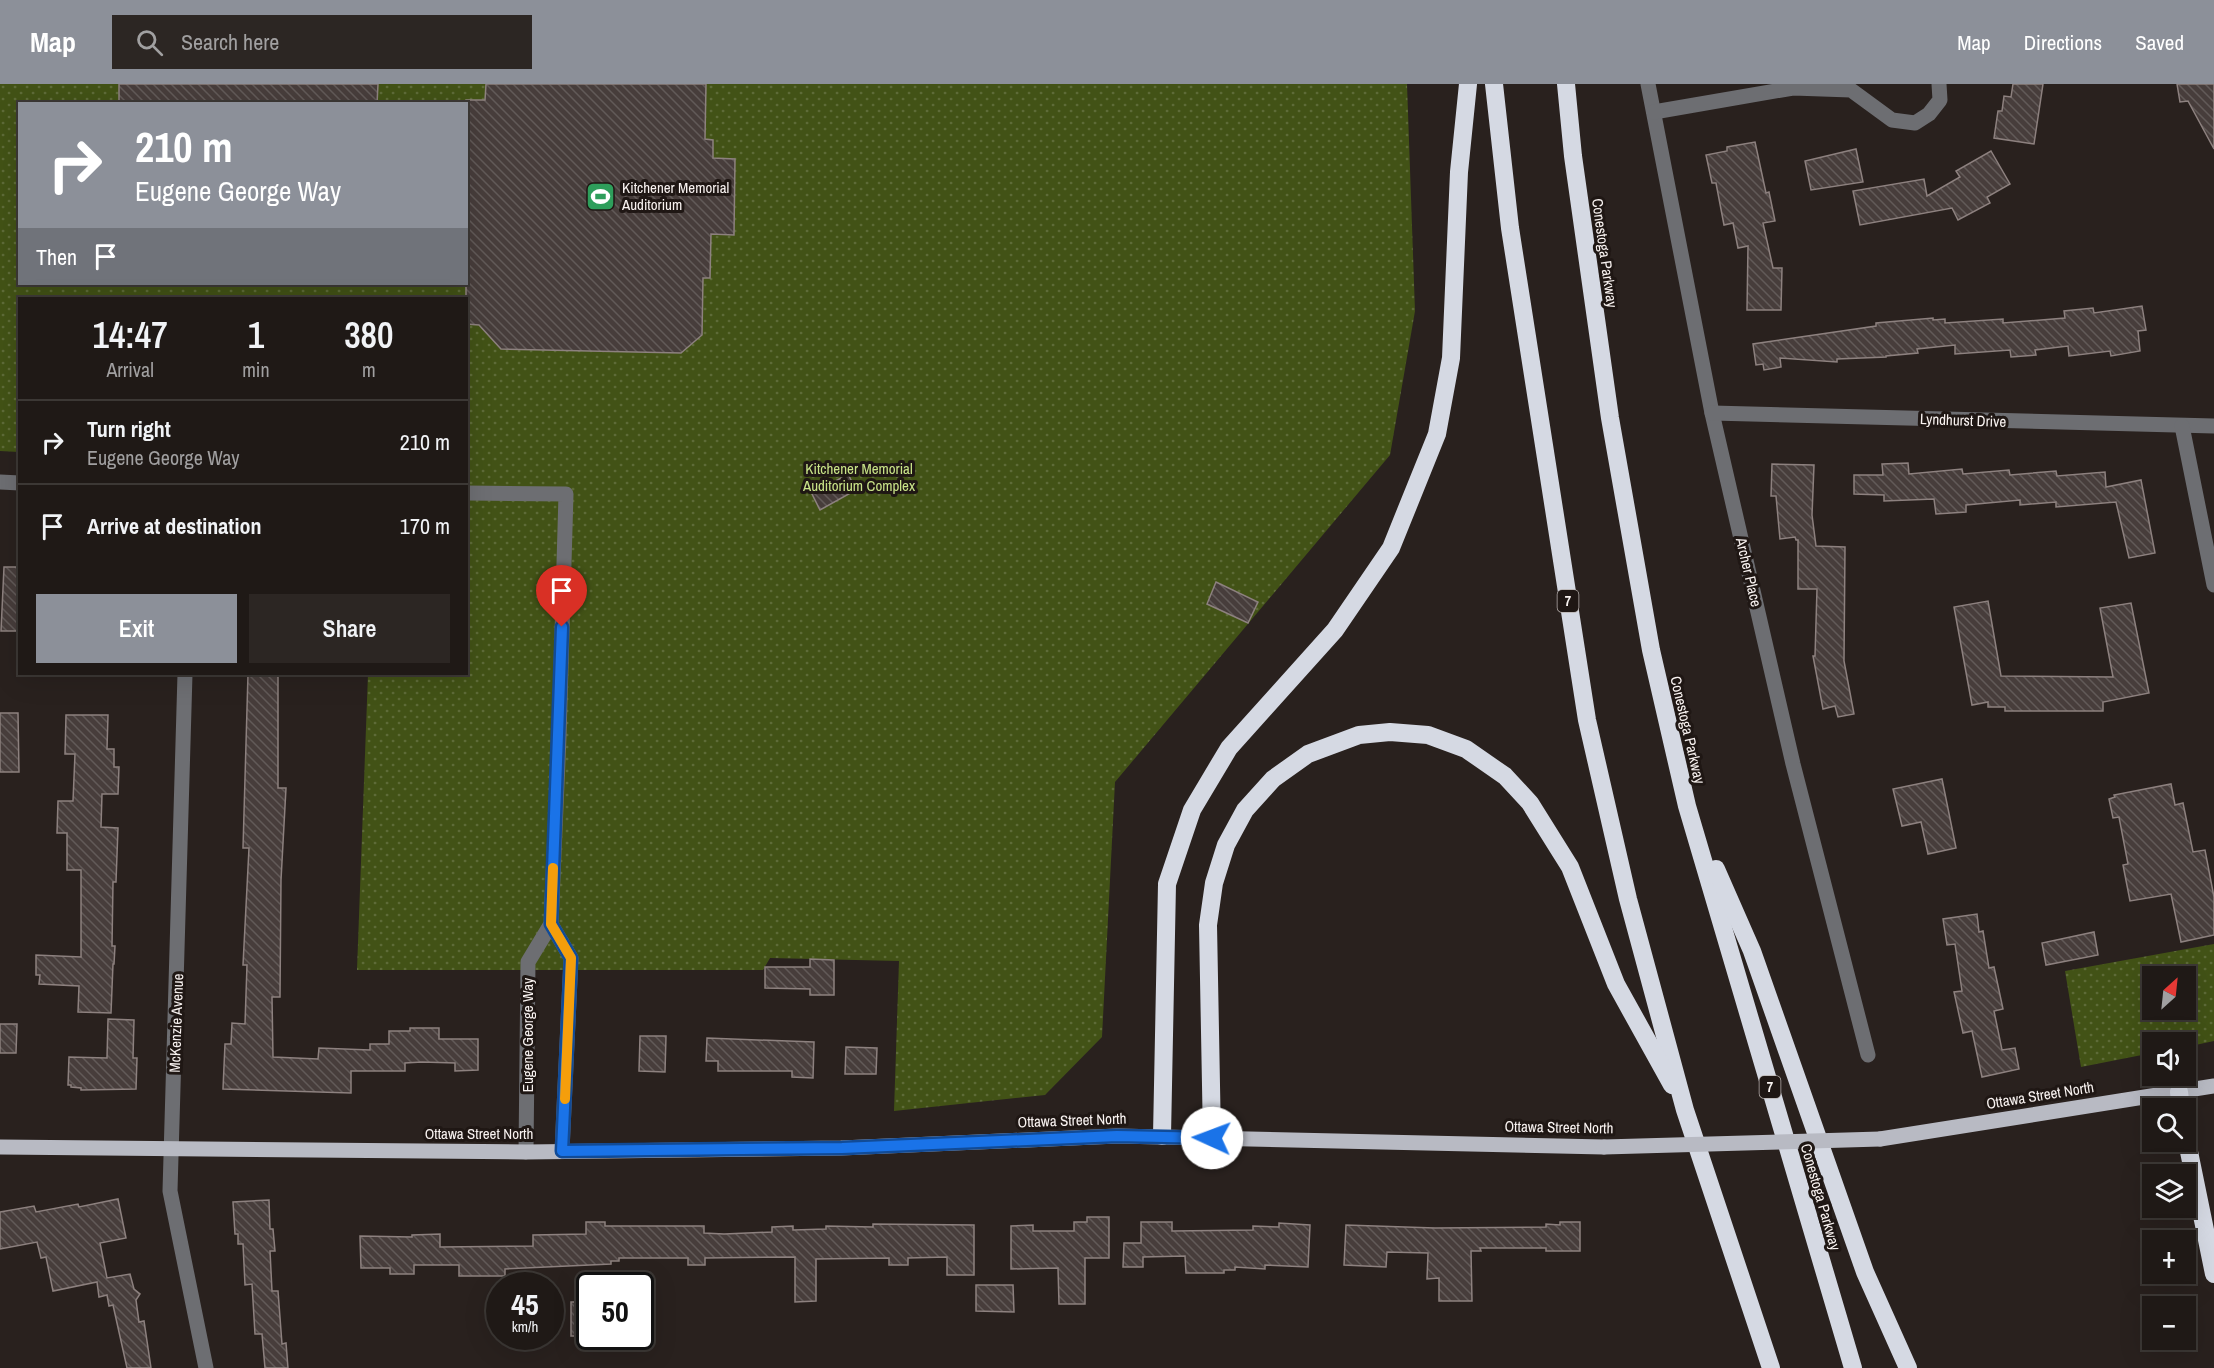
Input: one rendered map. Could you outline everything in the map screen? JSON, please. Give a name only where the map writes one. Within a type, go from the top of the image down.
[{"type":"highway","points":[[1162,1136],[1167,884],[1192,810],[1229,748],[1335,630],[1391,548],[1437,434],[1451,358],[1459,172],[1468,84]]},
{"type":"highway","name":"7","points":[[1494,84],[1510,228],[1587,720],[1628,899],[1685,1110],[1771,1368]]},
{"type":"highway","name":"Conestoga Parkway","points":[[1566,84],[1573,156],[1610,418],[1651,651],[1687,806],[1853,1368]]},
{"type":"highway","points":[[1212,1138],[1208,925],[1214,882],[1226,845],[1245,810],[1273,779],[1308,754],[1359,735],[1390,732],[1428,735],[1466,749],[1505,776],[1530,803],[1570,867],[1616,984],[1685,1110]]},
{"type":"highway","points":[[1687,806],[1752,951],[1866,1272],[1908,1368]]},
{"type":"highway","points":[[2189,1152],[2214,1274]]},
{"type":"main road","name":"Ottawa Street North","points":[[2185,1098],[2214,1086]]},
{"type":"main road","name":"Ottawa Street North","points":[[0,1147],[526,1152],[842,1148],[1105,1136],[1604,1147],[1880,1139],[2142,1105]]},
{"type":"street","name":"Archer Place","points":[[1648,84],[1712,413],[1793,764],[1868,1055]]},
{"type":"street","points":[[1654,112],[1793,88],[1855,87],[1892,120],[1915,123],[1929,114],[1940,100],[1940,84]]},
{"type":"street","name":"Lyndhurst Drive","points":[[1712,413],[2214,426]]},
{"type":"street","points":[[2182,426],[2214,585]]},
{"type":"street","points":[[0,482],[18,483]]},
{"type":"street","name":"Eugene George Way","points":[[468,493],[566,494],[551,924],[528,962],[526,1152]]},
{"type":"street","name":"McKenzie Avenue","points":[[185,675],[170,1191],[206,1368]]},
{"type":"street","points":[[551,924],[571,958],[562,1151]]},
{"type":"green space","name":"Kitchener Memorial Auditorium Complex","points":[[0,84],[1407,84],[1415,311],[1390,455],[1115,782],[1102,1037],[1045,1095],[894,1111],[899,961],[770,958],[763,970],[357,970],[368,675],[468,675],[468,297],[18,297],[18,452],[0,451]]},
{"type":"green space","points":[[2214,944],[2214,1041],[2196,1045],[2196,1032],[2142,1032],[2142,1055],[2081,1067],[2065,971]]},
{"type":"building","points":[[119,84],[378,84],[377,102],[119,102]]},
{"type":"building","name":"Kitchener Memorial Auditorium","points":[[486,84],[706,84],[705,139],[713,140],[713,158],[735,159],[734,235],[711,234],[710,278],[703,278],[702,335],[681,353],[501,349],[479,325],[468,324],[466,285],[468,285],[468,102],[466,100],[485,100]]},
{"type":"building","points":[[2013,84],[2043,84],[2034,144],[1994,138],[1998,111],[2002,111],[2004,96],[2011,97]]},
{"type":"building","points":[[2177,84],[2214,84],[2214,149],[2188,101],[2180,102]]},
{"type":"building","points":[[1755,142],[1766,193],[1769,192],[1775,221],[1763,223],[1773,268],[1782,268],[1781,310],[1747,310],[1748,246],[1738,248],[1733,223],[1724,225],[1716,183],[1712,183],[1706,155],[1727,151],[1727,147]]},
{"type":"building","points":[[1856,149],[1863,182],[1811,190],[1805,161]]},
{"type":"building","points":[[1991,151],[2010,184],[1987,197],[1990,203],[1958,220],[1952,208],[1860,225],[1853,191],[1924,179],[1927,196],[1960,177],[1956,171]]},
{"type":"building","points":[[2142,306],[2146,330],[2138,331],[2140,351],[2111,356],[2110,351],[2069,356],[2068,346],[2035,350],[2036,355],[2011,357],[2010,350],[1955,354],[1955,345],[1917,349],[1918,353],[1886,357],[1837,359],[1837,362],[1780,358],[1781,367],[1764,370],[1763,364],[1756,365],[1753,344],[1876,326],[1876,323],[1933,318],[1933,320],[1945,319],[1945,323],[2003,319],[2003,323],[2065,318],[2064,311],[2093,308],[2094,313]]},
{"type":"building","points":[[1908,463],[1909,474],[1962,469],[1963,474],[2009,470],[2010,475],[2056,471],[2057,476],[2105,472],[2106,487],[2141,480],[2155,553],[2129,558],[2116,502],[2056,507],[2056,502],[2020,505],[2020,500],[1966,505],[1966,512],[1936,514],[1934,499],[1884,501],[1884,495],[1854,494],[1854,475],[1883,475],[1882,464]]},
{"type":"building","points":[[1772,464],[1814,465],[1812,515],[1816,546],[1845,547],[1844,661],[1854,714],[1838,717],[1835,706],[1823,709],[1813,656],[1815,656],[1817,589],[1798,589],[1798,540],[1795,537],[1780,539],[1776,496],[1771,496]]},
{"type":"building","points":[[848,474],[856,490],[820,510],[812,494]]},
{"type":"building","points":[[4,567],[18,567],[18,631],[1,631]]},
{"type":"building","points":[[1216,582],[1258,602],[1248,623],[1207,604]]},
{"type":"building","points":[[1988,601],[2001,676],[2113,677],[2100,608],[2131,603],[2149,693],[2103,702],[2103,711],[2005,711],[2005,707],[1988,707],[1988,702],[1972,705],[1954,607]]},
{"type":"building","points":[[248,675],[278,675],[278,788],[286,788],[281,880],[280,997],[272,997],[273,1057],[318,1059],[319,1048],[370,1050],[370,1044],[389,1044],[389,1031],[439,1028],[439,1039],[478,1039],[478,1070],[455,1071],[455,1063],[422,1062],[405,1063],[405,1071],[351,1071],[351,1093],[223,1089],[225,1044],[231,1044],[232,1023],[245,1024],[247,965],[243,965],[249,848],[243,848]]},
{"type":"building","points":[[0,713],[18,713],[19,772],[0,772]]},
{"type":"building","points":[[66,715],[108,715],[107,749],[114,749],[114,767],[119,767],[118,794],[102,794],[101,827],[118,828],[116,882],[113,882],[112,946],[115,946],[111,1013],[78,1012],[79,986],[39,984],[40,975],[36,975],[36,955],[81,957],[81,870],[67,870],[67,833],[57,833],[58,801],[73,801],[75,754],[65,754]]},
{"type":"building","points":[[1942,779],[1956,848],[1928,854],[1921,822],[1902,826],[1893,789]]},
{"type":"building","points":[[2171,784],[2175,805],[2183,803],[2193,852],[2205,850],[2214,897],[2214,935],[2181,942],[2171,894],[2130,901],[2123,865],[2128,864],[2119,817],[2113,818],[2109,799],[2115,797],[2114,795]]},
{"type":"building","points":[[1977,914],[1979,932],[1983,931],[1989,968],[1994,967],[2003,1009],[1994,1011],[2002,1050],[2015,1048],[2019,1069],[1982,1077],[1972,1031],[1963,1033],[1954,992],[1962,991],[1955,944],[1947,945],[1943,919]]},
{"type":"building","points":[[2094,932],[2098,955],[2046,965],[2042,943]]},
{"type":"building","points":[[810,959],[834,960],[834,995],[810,995],[810,989],[765,988],[765,967],[810,967]]},
{"type":"building","points":[[108,1019],[134,1020],[133,1058],[137,1058],[136,1089],[81,1090],[81,1088],[71,1087],[68,1085],[69,1057],[107,1058]]},
{"type":"building","points":[[0,1024],[17,1024],[16,1053],[0,1053]]},
{"type":"building","points":[[640,1036],[666,1036],[665,1072],[639,1071]]},
{"type":"building","points":[[707,1038],[814,1042],[813,1078],[792,1077],[792,1071],[718,1071],[718,1061],[706,1061]]},
{"type":"building","points":[[846,1047],[877,1048],[876,1074],[845,1074]]},
{"type":"building","points":[[118,1199],[126,1238],[100,1243],[107,1278],[130,1274],[134,1289],[140,1294],[136,1300],[139,1322],[144,1321],[151,1368],[127,1368],[113,1305],[109,1306],[107,1295],[99,1297],[97,1282],[53,1291],[46,1257],[41,1258],[37,1242],[0,1249],[0,1212],[34,1206],[36,1212]]},
{"type":"building","points":[[269,1200],[270,1229],[273,1229],[275,1251],[270,1251],[272,1291],[278,1291],[282,1344],[286,1343],[288,1368],[265,1368],[262,1334],[255,1334],[252,1284],[245,1285],[243,1244],[238,1244],[238,1234],[235,1234],[233,1202]]},
{"type":"building","points":[[1087,1217],[1109,1217],[1109,1258],[1085,1258],[1085,1304],[1059,1304],[1058,1268],[1011,1269],[1011,1226],[1033,1225],[1033,1231],[1074,1231],[1074,1222],[1087,1222]]},
{"type":"building","points":[[586,1222],[605,1222],[605,1226],[704,1226],[704,1233],[724,1234],[772,1232],[772,1227],[793,1226],[793,1230],[826,1229],[826,1226],[873,1227],[873,1224],[974,1225],[974,1275],[947,1275],[947,1257],[908,1258],[908,1265],[889,1265],[889,1258],[816,1259],[816,1301],[795,1302],[795,1257],[705,1258],[705,1265],[688,1265],[688,1258],[619,1258],[619,1261],[611,1261],[611,1264],[505,1269],[505,1272],[486,1272],[486,1276],[459,1276],[459,1265],[414,1265],[414,1274],[390,1274],[390,1268],[361,1268],[360,1236],[412,1237],[412,1235],[440,1234],[440,1247],[533,1246],[533,1235],[586,1234]]},
{"type":"building","points":[[1141,1222],[1172,1222],[1172,1231],[1253,1230],[1253,1226],[1279,1227],[1279,1223],[1310,1225],[1308,1267],[1265,1265],[1265,1269],[1235,1267],[1235,1270],[1224,1270],[1224,1273],[1186,1273],[1185,1256],[1143,1257],[1143,1267],[1123,1267],[1124,1243],[1141,1243]]},
{"type":"building","points":[[1560,1222],[1580,1222],[1580,1251],[1546,1251],[1546,1248],[1480,1248],[1481,1251],[1471,1251],[1472,1301],[1439,1301],[1439,1278],[1427,1279],[1428,1253],[1387,1252],[1386,1267],[1344,1265],[1346,1225],[1435,1228],[1546,1227],[1546,1224],[1560,1225]]},
{"type":"building","points":[[976,1285],[1013,1285],[1014,1312],[976,1311]]},
{"type":"building","points":[[571,1302],[576,1302],[576,1336],[571,1336]]},
{"type":"slow traffic","points":[[553,868],[551,924],[571,958],[565,1099]]},
{"type":"place","name":"Kitchener Memorial Auditorium","points":[[601,196]]},
{"type":"route","points":[[562,627],[551,924],[571,958],[562,1151],[842,1148],[1117,1136],[1212,1138]]}]
